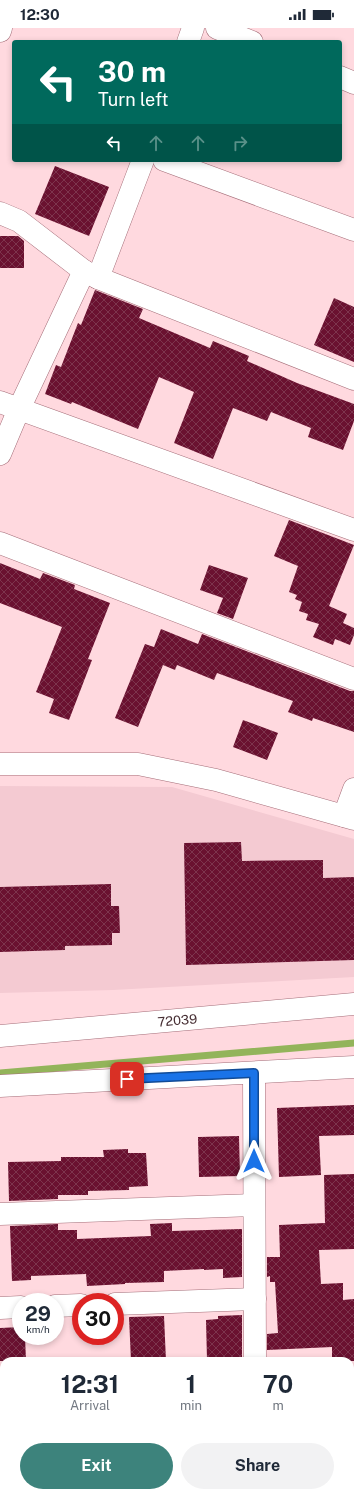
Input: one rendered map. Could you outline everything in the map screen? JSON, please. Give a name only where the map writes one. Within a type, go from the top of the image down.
[{"type":"street","points":[[189,40],[193,28]]},
{"type":"street","points":[[217,28],[247,40]]},
{"type":"street","points":[[342,78],[354,82]]},
{"type":"street","points":[[0,454],[9,406],[91,274],[142,162]]},
{"type":"street","points":[[169,162],[354,230]]},
{"type":"street","points":[[0,213],[19,221],[91,274],[354,379]]},
{"type":"street","points":[[9,406],[354,530]]},
{"type":"street","points":[[0,542],[354,679]]},
{"type":"street","points":[[0,764],[138,764],[216,780],[349,817],[354,789]]},
{"type":"street","name":"72039","points":[[0,1036],[354,1004]]},
{"type":"street","points":[[0,1086],[354,1067]]},
{"type":"street","points":[[254,1073],[255,1357]]},
{"type":"street","points":[[0,1214],[254,1205]]},
{"type":"street","points":[[124,1304],[255,1299]]},
{"type":"street","points":[[0,1308],[12,1307]]},
{"type":"shaded area","points":[[0,786],[172,787],[354,839],[354,977],[113,990],[0,993]]},
{"type":"building","points":[[55,166],[109,187],[89,236],[35,214]]},
{"type":"building","points":[[0,236],[18,236],[24,241],[24,268],[0,268]]},
{"type":"building","points":[[95,290],[143,309],[139,318],[210,348],[213,341],[249,356],[247,361],[297,383],[354,404],[354,421],[343,450],[308,437],[311,428],[271,412],[267,421],[233,408],[213,459],[174,443],[194,392],[159,377],[138,429],[72,402],[71,404],[45,394],[56,365],[61,367],[78,323],[81,325]]},
{"type":"building","points":[[334,298],[354,307],[354,362],[314,345]]},
{"type":"building","points":[[289,520],[354,545],[329,606],[347,614],[343,623],[354,628],[354,635],[350,645],[335,639],[333,645],[313,637],[319,624],[306,620],[308,614],[299,611],[302,602],[295,599],[297,595],[289,592],[298,566],[274,556]]},
{"type":"building","points":[[0,563],[40,579],[43,573],[75,585],[74,589],[110,603],[88,659],[92,660],[69,720],[49,713],[54,699],[36,692],[62,627],[0,603]]},
{"type":"building","points":[[209,565],[248,578],[233,619],[217,613],[223,598],[200,590]]},
{"type":"building","points":[[161,629],[198,644],[202,634],[350,691],[354,691],[354,732],[313,718],[312,721],[288,712],[293,701],[217,673],[214,680],[177,665],[175,670],[163,665],[138,727],[115,718],[145,644],[154,647]]},
{"type":"building","points":[[243,720],[278,733],[267,760],[233,747]]},
{"type":"building","points":[[241,842],[242,861],[323,860],[323,878],[354,877],[354,960],[186,965],[184,843]]},
{"type":"building","points":[[111,884],[111,906],[119,906],[120,933],[112,933],[112,945],[65,946],[65,950],[0,952],[0,887]]},
{"type":"building","points":[[354,1105],[354,1135],[319,1136],[321,1175],[279,1177],[277,1108]]},
{"type":"building","points":[[239,1136],[240,1176],[199,1177],[198,1137]]},
{"type":"building","points":[[128,1149],[128,1153],[146,1153],[148,1186],[129,1187],[129,1190],[88,1191],[88,1195],[58,1195],[58,1199],[9,1201],[8,1162],[61,1161],[61,1157],[104,1157],[103,1150]]},
{"type":"building","points":[[354,1174],[354,1249],[319,1250],[321,1284],[343,1283],[343,1300],[354,1299],[354,1357],[332,1357],[332,1347],[267,1350],[267,1334],[278,1333],[275,1282],[270,1282],[270,1276],[267,1277],[267,1257],[280,1257],[279,1225],[325,1223],[324,1175]]},
{"type":"building","points":[[172,1223],[172,1231],[242,1229],[242,1277],[223,1278],[223,1269],[204,1269],[164,1271],[164,1282],[87,1286],[86,1274],[31,1276],[31,1280],[12,1281],[10,1226],[58,1224],[58,1230],[77,1230],[77,1239],[151,1236],[150,1224]]},
{"type":"building","points":[[242,1315],[242,1357],[207,1357],[206,1320],[218,1319],[218,1316]]},
{"type":"building","points":[[164,1316],[166,1357],[131,1357],[129,1317]]},
{"type":"building","points":[[12,1327],[12,1345],[25,1345],[26,1357],[0,1357],[0,1328]]},
{"type":"waterway","points":[[0,1073],[354,1043]]},
{"type":"route","points":[[127,1079],[254,1073],[254,1161]]}]
